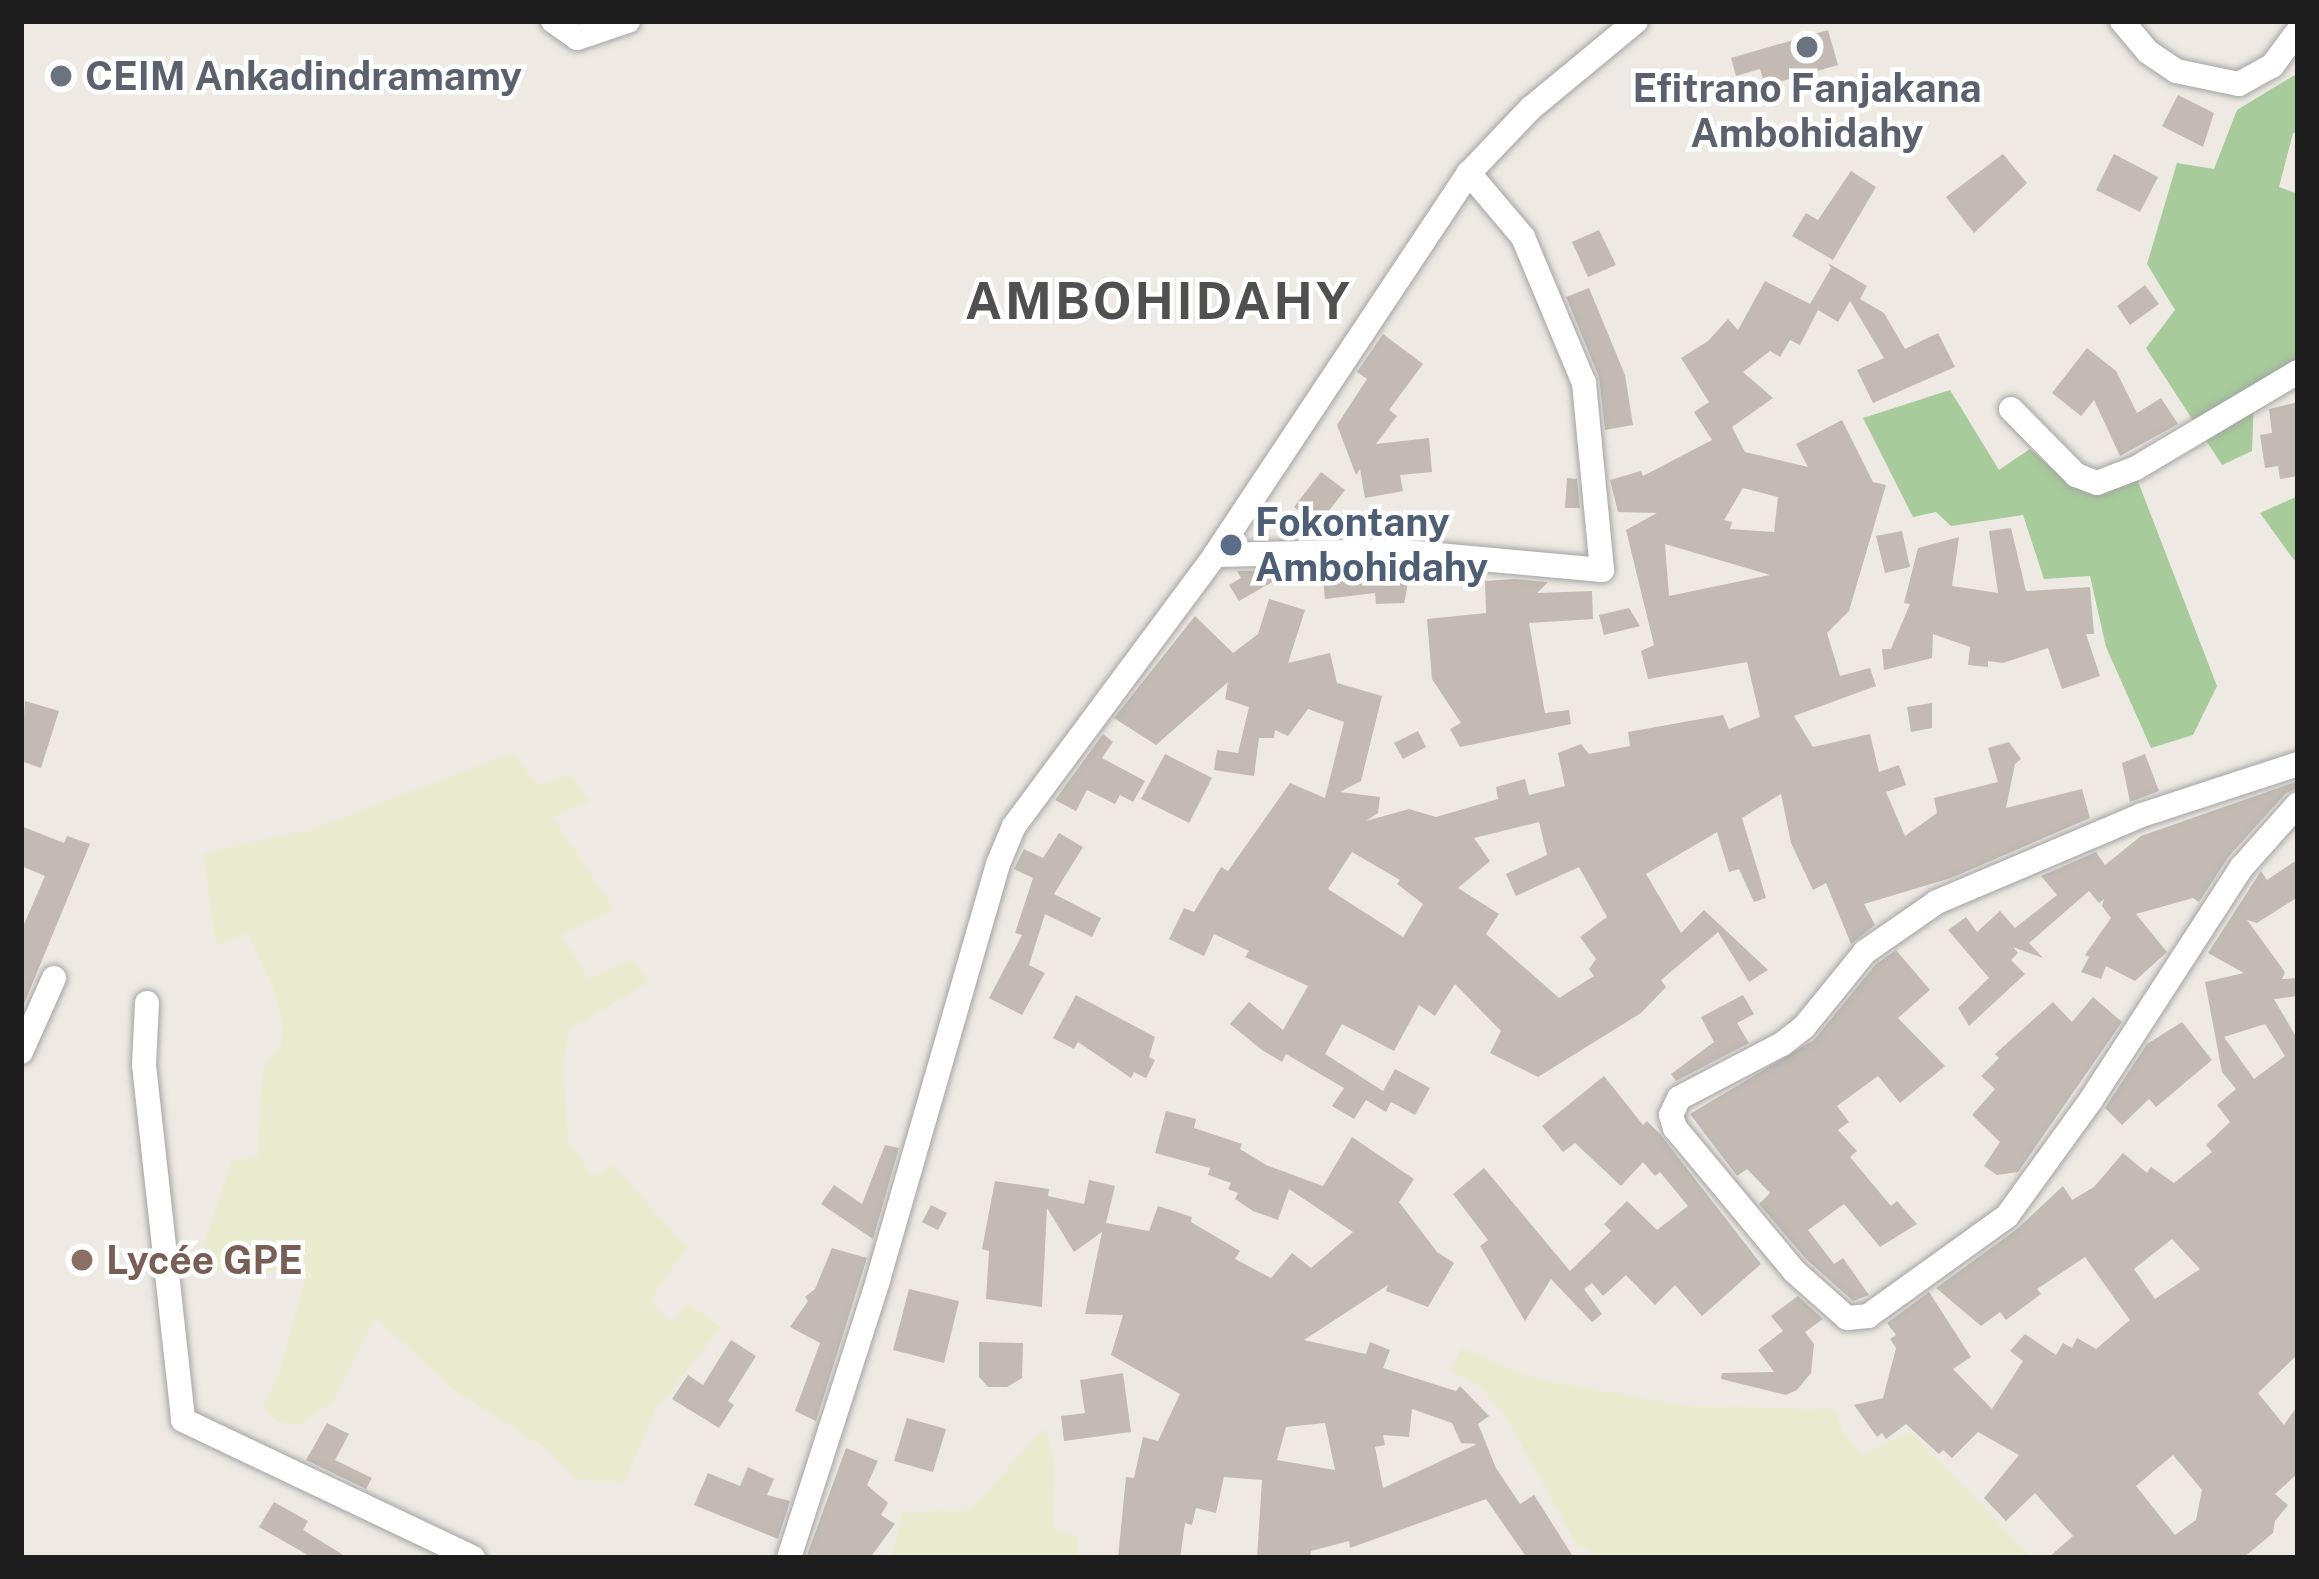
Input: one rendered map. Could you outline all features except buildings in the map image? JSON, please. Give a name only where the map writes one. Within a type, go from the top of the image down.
[{"type":"street","points":[[553,21],[577,38],[628,21]]},
{"type":"street","points":[[789,1558],[878,1280],[998,864],[1038,788],[1215,555],[1469,173],[1532,108],[1636,21]]},
{"type":"street","points":[[2122,21],[2148,52],[2176,71],[2240,83],[2272,65],[2298,32]]},
{"type":"street","points":[[1215,555],[1394,551],[1602,570],[1584,383],[1523,237],[1469,173]]},
{"type":"street","points":[[2011,410],[2076,475],[2097,483],[2136,468],[2298,372]]},
{"type":"street","points":[[2298,764],[2143,815],[1937,902],[1865,952],[1804,1027],[1783,1044],[1679,1098],[1671,1115],[1675,1128],[1794,1271],[1847,1318],[1868,1316],[2007,1216],[2091,1100],[2242,867],[2298,804]]},
{"type":"street","points":[[21,1052],[54,978]]},
{"type":"street","points":[[147,1003],[144,1065],[183,1420],[473,1558]]},
{"type":"green space","points":[[2298,73],[2298,133],[2293,133],[2279,187],[2298,194],[2298,383],[2254,399],[2252,451],[2222,465],[2146,348],[2175,310],[2147,264],[2177,163],[2214,169],[2237,110]]},
{"type":"green space","points":[[1950,390],[1999,470],[2030,449],[2073,487],[2137,479],[2217,686],[2193,735],[2151,748],[2106,647],[2090,576],[2044,579],[2023,515],[1951,526],[1936,512],[1913,517],[1863,418]]},
{"type":"green space","points":[[2298,496],[2298,557],[2294,560],[2260,513]]},
{"type":"green space","points":[[512,753],[539,786],[571,774],[589,802],[552,817],[614,909],[562,935],[588,979],[632,960],[649,982],[570,1029],[563,1063],[568,1140],[593,1177],[613,1165],[687,1247],[650,1300],[672,1323],[687,1303],[721,1327],[656,1410],[624,1483],[575,1479],[547,1449],[454,1390],[375,1317],[334,1401],[298,1425],[276,1422],[263,1407],[279,1373],[307,1272],[196,1270],[232,1160],[258,1156],[262,1070],[281,1045],[283,1025],[272,984],[247,933],[216,945],[203,853],[310,830]]},
{"type":"green space","points":[[1462,1348],[1529,1377],[1677,1405],[1834,1410],[1843,1432],[1863,1455],[1910,1432],[2033,1558],[1603,1558],[1576,1543],[1505,1415],[1478,1385],[1450,1370]]},
{"type":"green space","points":[[1045,1427],[1054,1462],[1053,1529],[1078,1537],[1077,1558],[891,1558],[902,1513],[971,1509]]},
{"type":"place","name":"Efitrano Fanjakana Ambohidahy","points":[[1807,47]]},
{"type":"place","name":"CEIM Ankadindramamy","points":[[61,76]]},
{"type":"place","name":"Fokontany Ambohidahy","points":[[1231,545]]},
{"type":"place","name":"Lycée GPE","points":[[82,1260]]},
{"type":"district","name":"AMBOHIDAHY","points":[[1159,301]]}]
